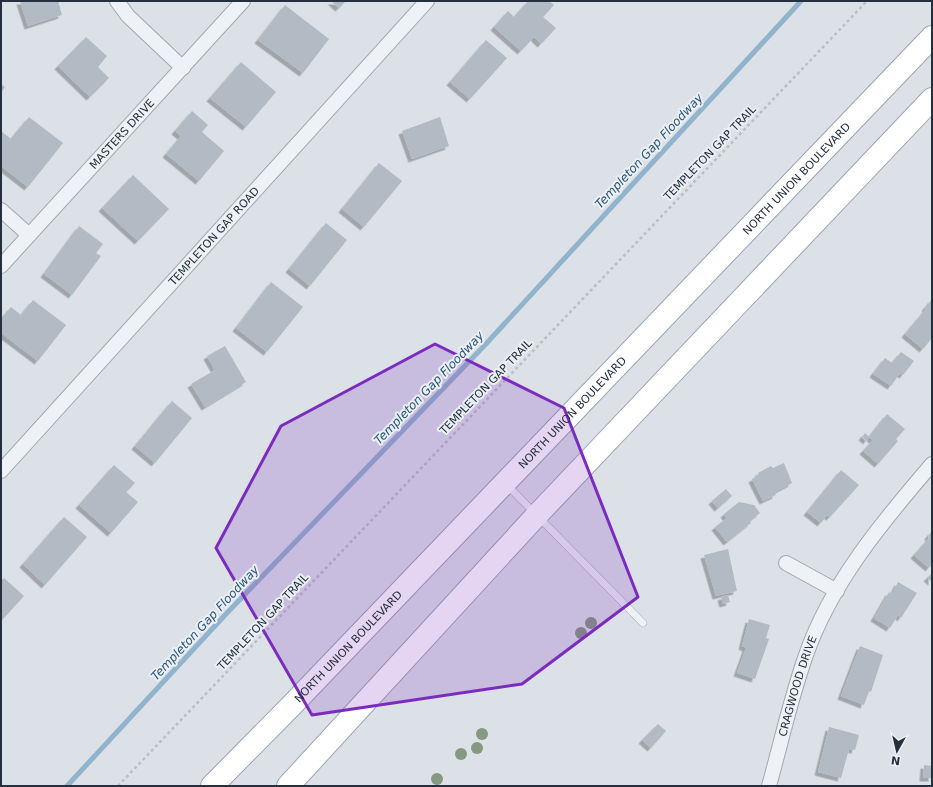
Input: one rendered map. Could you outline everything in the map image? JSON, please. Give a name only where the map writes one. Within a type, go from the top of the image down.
[{"type":"main road","name":"NORTH UNION BOULEVARD","points":[[212,786],[292,705],[932,37]]},
{"type":"main road","points":[[288,786],[537,515],[932,99]]},
{"type":"street","points":[[117,1],[128,16],[183,68]]},
{"type":"street","name":"MASTERS DRIVE","points":[[1,266],[243,1]]},
{"type":"street","name":"TEMPLETON GAP ROAD","points":[[1,471],[427,1]]},
{"type":"street","points":[[1,210],[29,235]]},
{"type":"street","name":"CRAGWOOD DRIVE","points":[[769,786],[806,654],[837,591],[882,523],[932,464]]},
{"type":"street","points":[[786,563],[837,591]]},
{"type":"lane","points":[[504,483],[643,623]]},
{"type":"path","name":"TEMPLETON GAP TRAIL","points":[[118,786],[866,1]]},
{"type":"highlighted area","points":[[435,344],[564,408],[638,597],[522,684],[312,715],[216,548],[281,426]]},
{"type":"building","points":[[20,1],[58,1],[62,15],[28,26]]},
{"type":"building","points":[[331,1],[346,1],[339,8]]},
{"type":"building","points":[[528,1],[549,1],[554,5],[543,17],[556,28],[541,44],[534,37],[521,51],[494,27],[508,11],[514,17]]},
{"type":"building","points":[[285,5],[329,39],[303,73],[258,40]]},
{"type":"building","points":[[86,37],[107,56],[98,67],[109,78],[90,97],[58,66]]},
{"type":"building","points":[[486,40],[507,58],[470,99],[450,82]]},
{"type":"building","points":[[241,62],[276,92],[246,127],[210,98]]},
{"type":"building","points":[[1,84],[5,87],[1,93]]},
{"type":"building","points":[[192,111],[208,125],[202,132],[224,151],[199,181],[166,154],[181,136],[175,131]]},
{"type":"building","points":[[29,117],[63,143],[28,187],[1,166],[1,131],[11,139]]},
{"type":"building","points":[[440,117],[449,146],[412,159],[402,131]]},
{"type":"building","points":[[379,163],[402,181],[364,227],[342,209]]},
{"type":"building","points":[[133,175],[169,209],[138,241],[102,208]]},
{"type":"building","points":[[326,223],[347,240],[310,286],[289,269]]},
{"type":"building","points":[[79,226],[103,244],[96,253],[101,256],[72,295],[44,274]]},
{"type":"building","points":[[271,282],[303,307],[267,352],[236,328]]},
{"type":"building","points":[[932,299],[932,338],[923,349],[905,334],[926,309],[925,308]]},
{"type":"building","points":[[33,300],[66,325],[38,361],[1,333],[1,319],[11,307],[21,315]]},
{"type":"building","points":[[225,346],[246,382],[205,407],[191,384],[215,370],[207,356]]},
{"type":"building","points":[[901,352],[914,361],[903,375],[900,373],[891,386],[873,374],[885,358],[892,363]]},
{"type":"building","points":[[172,401],[192,418],[155,463],[135,446]]},
{"type":"building","points":[[887,414],[905,429],[896,439],[898,441],[878,464],[863,451],[873,440],[869,437]]},
{"type":"building","points":[[865,433],[869,437],[867,441],[862,437]]},
{"type":"building","points":[[784,463],[792,483],[775,492],[776,495],[763,501],[752,479],[759,475],[758,473],[771,466],[773,468]]},
{"type":"building","points":[[114,465],[135,483],[126,492],[138,502],[111,533],[79,505]]},
{"type":"building","points":[[841,470],[859,485],[830,517],[827,515],[821,523],[807,512]]},
{"type":"building","points":[[726,489],[732,496],[718,508],[712,501]]},
{"type":"building","points":[[739,502],[754,505],[760,513],[750,521],[751,523],[727,542],[715,527],[727,518],[724,514]]},
{"type":"building","points":[[64,517],[87,537],[45,585],[23,564]]},
{"type":"building","points":[[932,531],[932,564],[929,568],[914,555],[929,538],[928,536]]},
{"type":"building","points":[[728,549],[737,591],[716,596],[704,555]]},
{"type":"building","points":[[932,573],[932,582],[927,578]]},
{"type":"building","points":[[4,578],[24,596],[1,621],[1,581]]},
{"type":"building","points":[[898,582],[917,593],[901,618],[898,615],[890,628],[874,618],[889,592],[892,594]]},
{"type":"building","points":[[728,595],[730,602],[723,604],[721,597]]},
{"type":"building","points":[[749,619],[770,625],[766,638],[769,639],[755,679],[737,673],[746,648],[742,646]]},
{"type":"building","points":[[860,646],[883,655],[871,692],[869,691],[864,705],[841,696]]},
{"type":"building","points":[[658,724],[666,731],[651,748],[642,740]]},
{"type":"building","points":[[829,727],[859,735],[855,750],[849,749],[841,778],[818,772]]},
{"type":"building","points":[[924,765],[932,766],[932,778],[923,778]]},
{"type":"waterway","name":"Templeton Gap Floodway","points":[[67,786],[226,614],[484,346],[801,1]]}]
